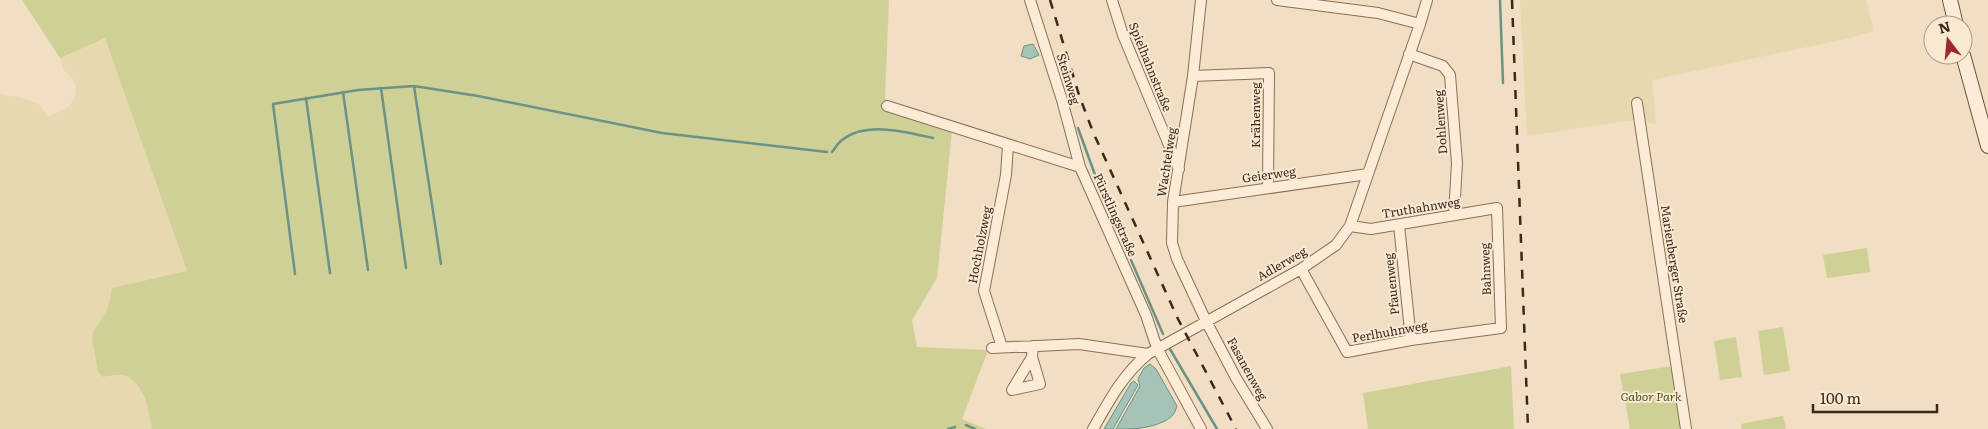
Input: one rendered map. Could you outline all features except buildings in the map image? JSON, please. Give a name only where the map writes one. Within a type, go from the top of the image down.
[{"type":"main road","points":[[1950,0],[1954,15]]},
{"type":"main road","points":[[1966,65],[1988,146]]},
{"type":"street","name":"Steinweg","points":[[1030,0],[1062,100],[1080,166]]},
{"type":"street","name":"Spielhahnstraße","points":[[1112,0],[1123,35],[1179,170]]},
{"type":"street","name":"Wachtelweg","points":[[1201,0],[1193,76],[1173,202],[1172,243],[1176,259],[1206,321]]},
{"type":"street","points":[[1277,0],[1353,5],[1420,24]]},
{"type":"street","name":"Adlerweg","points":[[1093,429],[1119,384],[1129,372],[1153,351],[1301,269],[1336,245],[1350,226],[1427,0]]},
{"type":"street","name":"Dohlenweg","points":[[1410,54],[1444,66],[1450,75],[1457,163],[1454,215]]},
{"type":"street","name":"Krähenweg","points":[[1193,76],[1269,73],[1268,188]]},
{"type":"street","name":"Marienberger Straße","points":[[1636,103],[1686,429]]},
{"type":"street","name":"Pürstlingstraße","points":[[886,106],[1080,166],[1146,315],[1153,351],[1202,429]]},
{"type":"street","name":"Hochholzweg","points":[[1008,145],[1006,175],[984,291],[997,347],[1033,346]]},
{"type":"street","name":"Geierweg","points":[[1173,202],[1368,174]]},
{"type":"street","name":"Truthahnweg","points":[[1350,226],[1371,229],[1496,208]]},
{"type":"street","name":"Bahnweg","points":[[1496,208],[1501,328]]},
{"type":"street","name":"Pfauenweg","points":[[1399,225],[1411,340]]},
{"type":"street","name":"Perlhuhnweg","points":[[1301,269],[1347,352],[1411,340],[1501,328]]},
{"type":"street","name":"Fasanenweg","points":[[1206,321],[1266,429]]},
{"type":"street","points":[[1032,357],[1033,346],[1078,344],[1153,351]]},
{"type":"shaded area","points":[[1520,0],[1866,0],[1874,31],[1850,38],[1652,80],[1656,124],[1633,120],[1527,136]]},
{"type":"shaded area","points":[[105,37],[187,272],[112,288],[108,308],[93,332],[103,377],[121,375],[133,379],[140,387],[150,414],[152,429],[0,429],[0,94],[23,98],[40,105],[48,117],[61,111],[69,106],[75,98],[76,89],[73,79],[64,70],[60,58]]},
{"type":"shaded area","points":[[1033,44],[1039,55],[1030,59],[1021,56],[1024,46]]},
{"type":"shaded area","points":[[1150,364],[1156,369],[1177,406],[1173,415],[1153,426],[1136,429],[1116,429],[1140,386],[1138,379],[1144,368]]},
{"type":"shaded area","points":[[1134,381],[1138,385],[1113,429],[1104,429],[1131,383]]},
{"type":"green space","points":[[22,0],[889,0],[885,97],[892,113],[952,131],[937,278],[912,320],[917,347],[988,350],[962,419],[986,429],[152,429],[147,404],[134,381],[119,375],[103,377],[98,371],[92,339],[93,332],[108,308],[112,288],[187,271],[105,38],[60,58]]},
{"type":"green space","points":[[1867,248],[1870,272],[1827,278],[1823,255]]},
{"type":"green space","points":[[1783,327],[1790,371],[1764,375],[1758,331]]},
{"type":"green space","points":[[1736,337],[1742,377],[1720,380],[1714,341]]},
{"type":"green space","points":[[1511,366],[1514,429],[1368,429],[1363,393]]},
{"type":"green space","name":"Gabor Park","points":[[1673,366],[1682,429],[1630,429],[1620,374]]},
{"type":"green space","points":[[1783,416],[1786,429],[1742,429],[1741,424]]},
{"type":"waterway","points":[[1500,0],[1503,83]]},
{"type":"waterway","points":[[414,86],[441,264]]},
{"type":"waterway","points":[[295,274],[273,104],[358,90],[414,86],[478,96],[662,133],[827,152]]},
{"type":"waterway","points":[[381,88],[406,268]]},
{"type":"waterway","points":[[343,92],[368,270]]},
{"type":"waterway","points":[[306,98],[330,273]]},
{"type":"waterway","points":[[1078,128],[1102,194]]},
{"type":"waterway","points":[[832,152],[842,140],[852,134],[874,129],[899,131],[933,138]]},
{"type":"waterway","points":[[1131,260],[1163,334]]},
{"type":"waterway","points":[[1170,349],[1217,429]]},
{"type":"waterway","points":[[966,425],[975,429]]},
{"type":"waterway","points":[[948,429],[955,427]]},
{"type":"railway","points":[[1050,0],[1079,95],[1093,132],[1178,319],[1236,429]]},
{"type":"railway","points":[[1512,0],[1528,429]]}]
